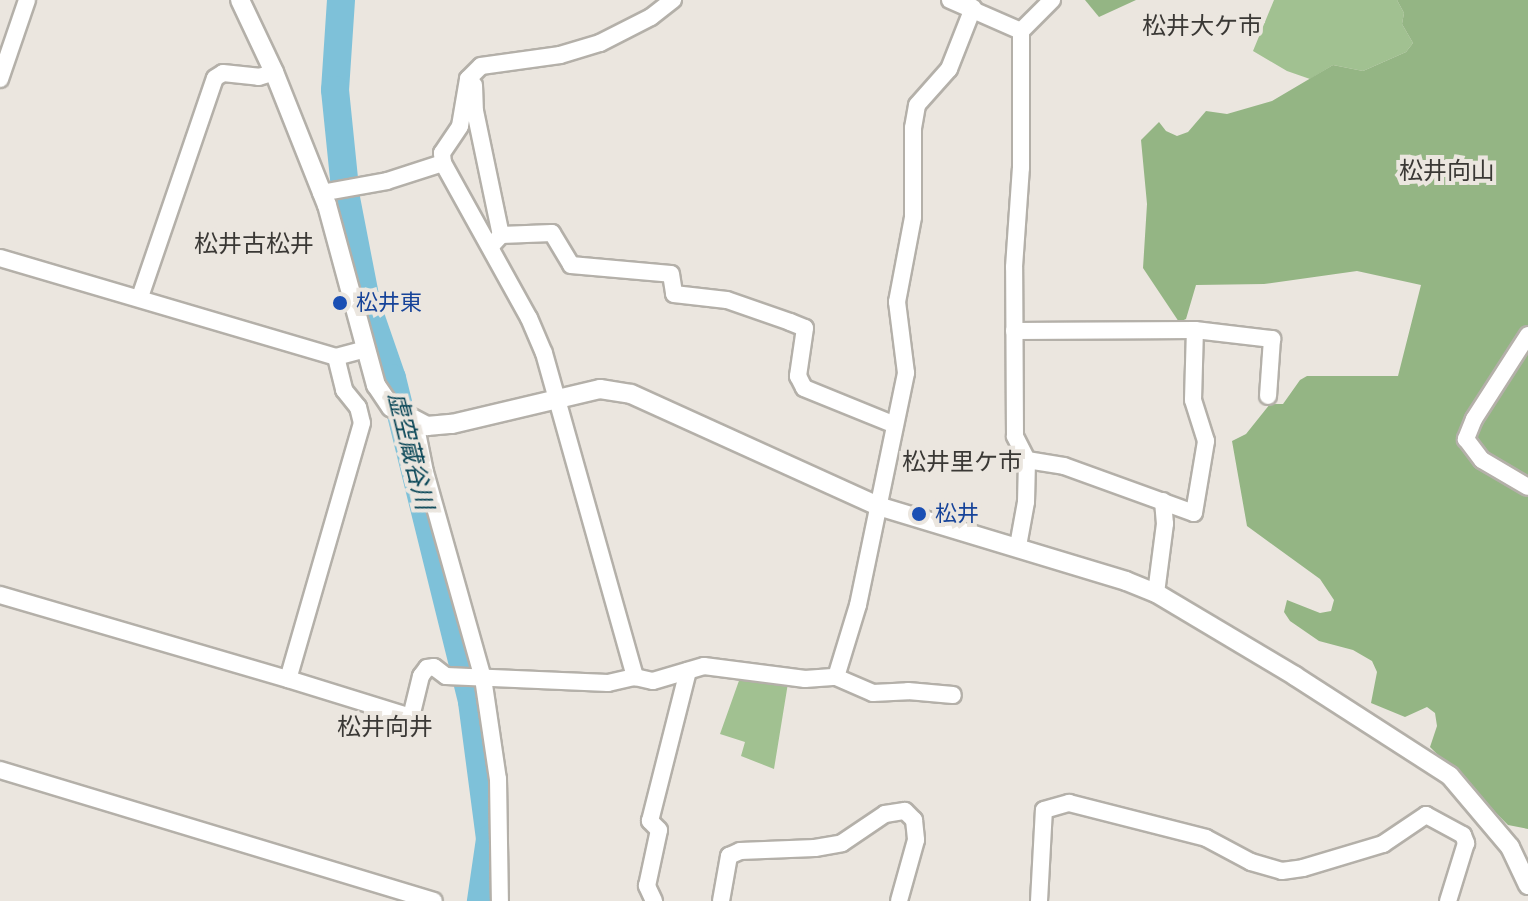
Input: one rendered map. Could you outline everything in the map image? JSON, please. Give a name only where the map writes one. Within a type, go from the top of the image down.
[{"type":"street","points":[[0,79],[27,0]]},
{"type":"street","points":[[240,0],[274,72],[321,193],[376,385],[391,407],[427,426],[452,424],[600,389],[631,394],[878,506],[1018,546],[1156,593],[1295,676],[1450,776],[1510,847],[1528,885]]},
{"type":"street","points":[[635,677],[556,397],[529,318],[496,241],[443,163],[442,153],[460,126],[465,89],[474,71],[481,66],[560,55],[600,43],[651,17],[673,0]]},
{"type":"street","points":[[950,0],[1021,31]]},
{"type":"street","points":[[1018,546],[1026,502],[1027,460],[1015,436],[1014,267],[1021,168],[1021,31],[1052,0]]},
{"type":"street","points":[[836,677],[858,605],[906,373],[897,302],[913,217],[913,128],[917,105],[949,69],[973,8]]},
{"type":"street","points":[[474,71],[475,111],[496,241]]},
{"type":"street","points":[[140,297],[215,78],[223,73],[259,77],[274,72]]},
{"type":"street","points":[[321,193],[387,181],[443,163]]},
{"type":"street","points":[[496,241],[552,233],[571,265],[671,274],[674,294],[727,300],[805,328],[798,376],[804,388],[895,425]]},
{"type":"street","points":[[0,258],[336,357],[366,349]]},
{"type":"street","points":[[1014,331],[1195,330],[1272,339],[1268,396]]},
{"type":"street","points":[[1027,460],[1064,466],[1194,513],[1206,441],[1193,400],[1195,330]]},
{"type":"street","points":[[1528,335],[1474,419],[1466,439],[1482,460],[1528,487]]},
{"type":"street","points":[[288,679],[362,423],[358,407],[344,390],[336,357]]},
{"type":"street","points":[[411,420],[483,678],[498,779],[500,901]]},
{"type":"street","points":[[1156,593],[1165,524],[1163,501]]},
{"type":"street","points":[[0,595],[411,717],[421,676],[427,668],[434,667],[446,676],[608,683],[635,677],[653,681],[704,666],[805,679],[836,677],[873,693],[908,691],[953,695]]},
{"type":"street","points":[[654,901],[647,886],[659,830],[650,821],[688,671]]},
{"type":"street","points":[[0,770],[434,901]]},
{"type":"street","points":[[1039,901],[1044,810],[1069,803],[1206,838],[1251,862],[1282,871],[1303,868],[1383,844],[1426,815],[1463,835],[1466,843],[1448,901]]},
{"type":"street","points":[[721,901],[729,856],[740,851],[815,848],[842,843],[885,814],[905,811],[914,820],[916,840],[899,901]]},
{"type":"green space","points":[[1085,0],[1136,0],[1099,17]]},
{"type":"green space","points":[[1274,0],[1397,0],[1404,13],[1402,24],[1413,43],[1406,52],[1363,71],[1333,65],[1310,79],[1287,71],[1253,51]]},
{"type":"green space","points":[[1397,0],[1528,0],[1528,829],[1508,825],[1430,747],[1437,726],[1435,713],[1427,707],[1405,717],[1371,703],[1377,672],[1372,661],[1353,650],[1319,641],[1290,621],[1284,612],[1287,600],[1320,613],[1331,611],[1334,600],[1320,579],[1247,526],[1232,441],[1246,434],[1270,404],[1283,404],[1300,380],[1307,376],[1398,376],[1421,285],[1357,271],[1264,284],[1196,285],[1186,319],[1179,322],[1143,268],[1147,204],[1141,140],[1159,122],[1166,131],[1177,136],[1188,132],[1206,111],[1227,114],[1272,101],[1333,65],[1363,71],[1406,52],[1413,43],[1402,24],[1404,13]]},
{"type":"green space","points":[[741,675],[788,683],[774,769],[741,756],[745,742],[720,734]]},
{"type":"waterway","name":"虚空蔵谷川","points":[[341,0],[335,90],[346,198],[367,306],[392,378],[472,702],[490,839],[481,901]]},
{"type":"place","name":"松井東","points":[[340,303]]},
{"type":"place","name":"松井","points":[[919,514]]},
{"type":"district","name":"松井大ケ市","points":[[1202,27]]},
{"type":"district","name":"松井向山","points":[[1447,172]]},
{"type":"district","name":"松井古松井","points":[[254,245]]},
{"type":"district","name":"松井里ケ市","points":[[962,463]]},
{"type":"district","name":"松井向井","points":[[385,728]]}]
